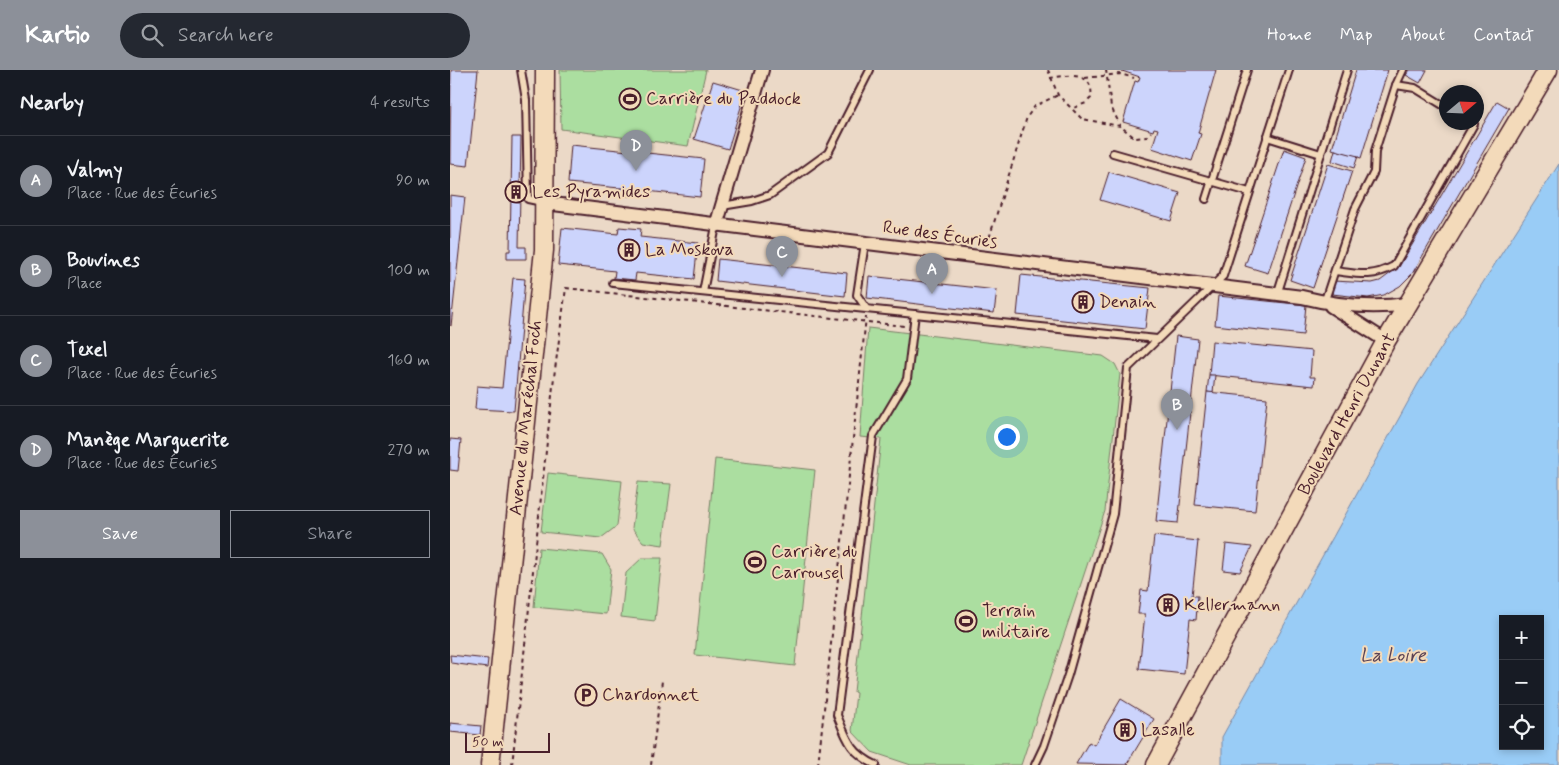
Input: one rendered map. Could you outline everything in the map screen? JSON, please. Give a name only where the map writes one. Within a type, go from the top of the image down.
[{"type":"main road","name":"Avenue du Maréchal Foch","points":[[490,765],[540,296],[545,204],[545,70]]},
{"type":"main road","name":"Boulevard Henri Dunant","points":[[1156,765],[1386,341],[1548,70]]},
{"type":"street","points":[[716,226],[720,206],[762,70]]},
{"type":"street","name":"Rue des Écuries","points":[[545,204],[1215,286],[1326,303],[1377,308],[1407,304]]},
{"type":"street","name":"Rue des Écuries","points":[[1326,303],[1386,341]]},
{"type":"lane","points":[[521,70],[526,100],[528,199],[545,204]]},
{"type":"lane","points":[[720,206],[752,201],[770,195],[828,153],[870,70]]},
{"type":"lane","points":[[1206,199],[1246,70]]},
{"type":"lane","points":[[1035,765],[1044,746],[1068,676],[1113,514],[1128,368],[1224,276],[1288,70]]},
{"type":"lane","points":[[1277,294],[1347,70]]},
{"type":"lane","points":[[1326,303],[1355,209],[1374,172],[1376,151],[1396,85],[1403,70]]},
{"type":"lane","points":[[1396,85],[1415,88],[1439,103]]},
{"type":"lane","points":[[1335,272],[1370,276],[1394,266],[1471,130]]},
{"type":"lane","points":[[1267,137],[1321,154]]},
{"type":"lane","points":[[1113,153],[1250,192]]},
{"type":"lane","points":[[703,292],[716,226]]},
{"type":"lane","points":[[865,243],[857,295],[866,308]]},
{"type":"lane","points":[[613,283],[1157,339]]},
{"type":"lane","points":[[876,765],[863,759],[851,748],[837,716],[873,436],[908,379],[915,314]]},
{"type":"path","points":[[1048,70],[1058,95],[1070,110],[1082,119],[1120,126]]},
{"type":"path","points":[[1106,70],[1111,107],[1120,126],[1135,138],[1140,138],[1151,132]]},
{"type":"path","points":[[1050,78],[1076,75],[1085,78],[1120,74],[1134,78]]},
{"type":"path","points":[[1070,110],[1086,103],[1091,98],[1091,87],[1085,78]]},
{"type":"path","points":[[983,259],[1027,117],[1035,106],[1058,95]]},
{"type":"path","points":[[512,765],[554,377],[566,288],[914,327]]},
{"type":"path","points":[[818,765],[866,308]]},
{"type":"path","points":[[651,765],[662,681]]},
{"type":"green space","name":"Carrière du Paddock","points":[[560,70],[706,70],[688,146],[561,129]]},
{"type":"green space","name":"Terrain militaire","points":[[868,328],[1103,356],[1115,364],[1120,374],[1105,511],[1021,765],[911,765],[872,752],[852,731],[856,693],[854,692],[881,439],[860,437]]},
{"type":"green space","name":"Carrière du Carrousel","points":[[715,459],[815,470],[795,666],[695,655]]},
{"type":"green space","points":[[548,473],[622,481],[617,526],[601,538],[541,532]]},
{"type":"green space","points":[[638,482],[671,484],[663,545],[643,542],[632,528]]},
{"type":"green space","points":[[539,548],[602,554],[611,569],[606,614],[534,607]]},
{"type":"green space","points":[[642,558],[662,558],[655,621],[621,617],[626,573]]},
{"type":"water","name":"La Loire","points":[[1559,164],[1559,765],[1222,765],[1222,737],[1418,384]]},
{"type":"building","points":[[451,70],[478,70],[468,166],[450,164]]},
{"type":"building","points":[[1119,70],[1216,70],[1198,133],[1201,134],[1192,161],[1152,148],[1158,129],[1154,128],[1153,131],[1123,122],[1135,81],[1138,82],[1140,77]]},
{"type":"building","points":[[1356,70],[1388,70],[1361,158],[1332,149]]},
{"type":"building","points":[[1410,70],[1427,70],[1420,83],[1406,75]]},
{"type":"building","points":[[713,81],[746,91],[728,149],[694,139]]},
{"type":"building","points":[[1497,101],[1509,108],[1412,274],[1400,286],[1384,295],[1368,298],[1332,294],[1333,281],[1372,283],[1380,281],[1399,267],[1480,130],[1484,130],[1484,123]]},
{"type":"building","name":"Les Pyramides","points":[[512,137],[521,137],[519,247],[526,247],[526,259],[507,259],[507,251],[510,251]]},
{"type":"building","points":[[571,145],[704,159],[700,197],[647,191],[646,196],[630,195],[630,189],[568,183]]},
{"type":"building","points":[[1284,149],[1306,157],[1268,273],[1245,266]]},
{"type":"building","points":[[1335,150],[1358,156],[1354,168],[1332,161]]},
{"type":"building","points":[[1328,164],[1352,171],[1313,288],[1290,280]]},
{"type":"building","points":[[1109,172],[1180,193],[1171,221],[1100,200]]},
{"type":"building","points":[[620,188],[630,189],[629,196],[619,194]]},
{"type":"building","points":[[450,195],[465,197],[451,326],[450,325]]},
{"type":"building","name":"La Moskova","points":[[619,227],[641,229],[640,237],[698,243],[694,279],[636,273],[635,280],[614,278],[615,271],[558,265],[562,228],[618,234]]},
{"type":"building","points":[[718,259],[847,273],[845,296],[716,281]]},
{"type":"building","name":"Denain","points":[[1021,275],[1150,288],[1145,329],[1017,315]]},
{"type":"building","points":[[869,276],[997,290],[994,313],[867,298]]},
{"type":"building","points":[[513,278],[525,279],[514,411],[475,409],[477,386],[502,388]]},
{"type":"building","points":[[1218,296],[1306,305],[1303,335],[1215,325]]},
{"type":"building","points":[[1176,336],[1198,339],[1178,523],[1156,521]]},
{"type":"building","points":[[1212,341],[1312,351],[1310,377],[1315,377],[1314,386],[1209,375]]},
{"type":"building","points":[[1209,375],[1215,375],[1213,393],[1207,392]]},
{"type":"building","points":[[1207,392],[1267,398],[1255,511],[1195,505]]},
{"type":"building","points":[[450,439],[461,440],[458,471],[450,470]]},
{"type":"building","name":"Kellermann","points":[[1154,536],[1198,541],[1192,596],[1198,596],[1196,620],[1190,619],[1184,674],[1139,669],[1145,614],[1138,614],[1141,590],[1148,591]]},
{"type":"building","points":[[1226,544],[1252,547],[1240,572],[1223,570]]},
{"type":"building","points":[[450,655],[488,659],[487,668],[451,663]]},
{"type":"building","name":"Lasalle","points":[[1121,699],[1154,719],[1127,764],[1129,765],[1076,764],[1089,742],[1094,745]]},
{"type":"building","points":[[450,723],[481,726],[480,735],[450,732]]},
{"type":"place","name":"Carrière du Paddock","points":[[630,99]]},
{"type":"place","name":"Manège Marguerite","points":[[636,171]]},
{"type":"place","name":"Les Pyramides","points":[[516,192]]},
{"type":"place","name":"La Moskova","points":[[629,250]]},
{"type":"place","name":"Texel","points":[[782,277]]},
{"type":"place","name":"Valmy","points":[[932,294]]},
{"type":"place","name":"Denain","points":[[1083,302]]},
{"type":"place","name":"Bouvines","points":[[1177,430]]},
{"type":"place","name":"Carrière du Carrousel","points":[[755,562]]},
{"type":"place","name":"Kellermann","points":[[1168,605]]},
{"type":"place","name":"Terrain militaire","points":[[966,621]]},
{"type":"place","name":"Chardonnet","points":[[586,695]]},
{"type":"place","name":"Lasalle","points":[[1125,730]]}]
